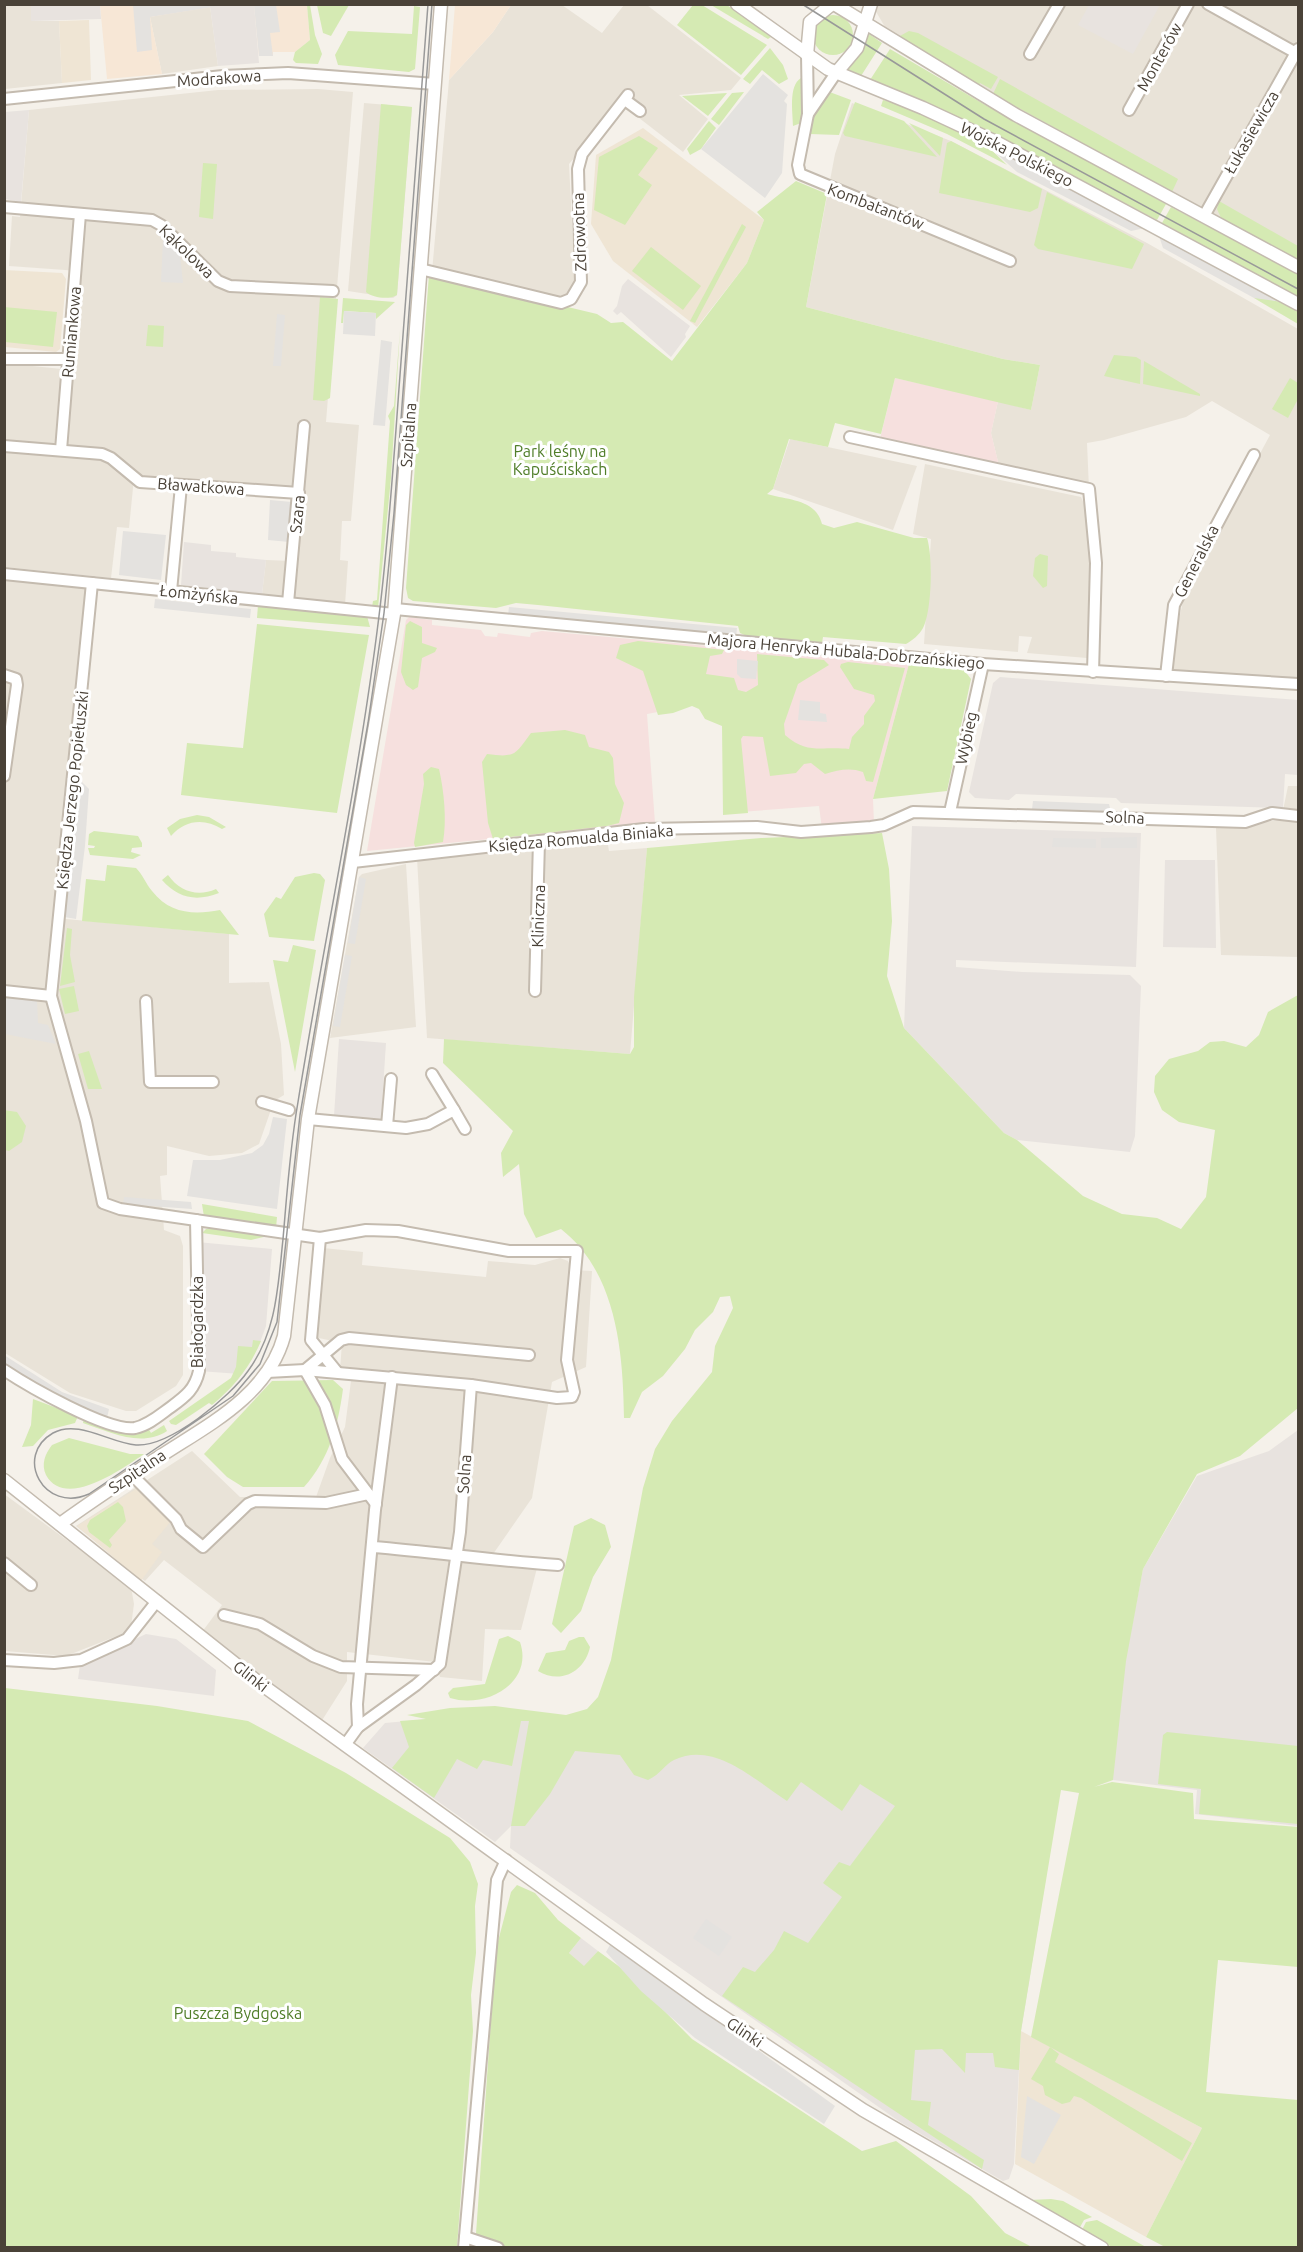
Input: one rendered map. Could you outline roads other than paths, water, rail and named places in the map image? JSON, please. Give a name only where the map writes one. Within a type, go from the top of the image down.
[{"type":"street","name":"Szpitalna","points":[[60,1524],[215,1420],[241,1400],[267,1372],[278,1354],[286,1325],[308,1119],[395,611],[441,4]]},
{"type":"street","name":"Wojska Polskiego","points":[[737,4],[807,55],[836,73],[923,108],[996,141],[1299,304]]},
{"type":"street","name":"Wojska Polskiego","points":[[833,4],[1016,115],[1299,267]]},
{"type":"street","points":[[807,55],[810,22],[833,4]]},
{"type":"street","points":[[836,73],[857,48],[871,4]]},
{"type":"street","points":[[1030,54],[1059,4]]},
{"type":"street","name":"Monterów","points":[[1129,110],[1188,4]]},
{"type":"street","points":[[1208,4],[1298,52]]},
{"type":"street","name":"Łukasiewicza","points":[[1204,216],[1298,52]]},
{"type":"street","name":"Kombatantów","points":[[807,55],[808,114],[798,165],[804,178],[1010,261]]},
{"type":"street","name":"Modrakowa","points":[[4,99],[223,76],[288,73],[435,84]]},
{"type":"street","name":"Kombatantów","points":[[808,114],[836,73]]},
{"type":"street","name":"Zdrowotna","points":[[420,269],[561,303],[572,299],[581,282],[578,169],[582,154],[627,98],[640,111]]},
{"type":"street","name":"Kąkolowa","points":[[4,207],[152,220],[218,281],[230,286],[333,291]]},
{"type":"street","name":"Rumiankowa","points":[[61,450],[80,214]]},
{"type":"street","points":[[4,359],[69,359]]},
{"type":"street","name":"Szara","points":[[288,603],[304,426]]},
{"type":"street","points":[[850,437],[1089,489],[1096,575],[1093,672]]},
{"type":"street","name":"Bławatkowa","points":[[4,446],[102,454],[111,458],[140,482],[299,494]]},
{"type":"street","name":"Generalska","points":[[1166,676],[1177,597],[1254,454]]},
{"type":"street","points":[[171,591],[181,486]]},
{"type":"street","name":"Łomżyńska","points":[[4,574],[288,603],[395,611]]},
{"type":"street","name":"Księdza Jerzego Popiełuszki","points":[[51,996],[92,583]]},
{"type":"street","name":"Majora Henryka Hubala-Dobrzańskiego","points":[[395,611],[983,664],[1299,684]]},
{"type":"street","name":"Wybieg","points":[[950,813],[983,664]]},
{"type":"street","points":[[4,675],[16,679],[17,685],[4,776]]},
{"type":"street","name":"Księdza Romualda Biniaka","points":[[353,862],[644,829],[757,827],[801,832],[884,825],[914,812],[950,813]]},
{"type":"street","name":"Solna","points":[[950,813],[1245,822],[1272,813],[1299,816]]},
{"type":"street","name":"Kliniczna","points":[[535,991],[539,841]]},
{"type":"street","points":[[4,991],[51,996],[84,1113],[103,1203],[120,1209],[320,1238],[366,1230],[398,1231],[508,1251],[577,1251],[567,1360],[574,1392],[572,1397],[556,1398],[471,1385],[337,1372],[305,1370],[267,1372]]},
{"type":"street","points":[[146,1001],[150,1082],[213,1082]]},
{"type":"street","points":[[432,1074],[465,1129]]},
{"type":"street","points":[[387,1126],[391,1079]]},
{"type":"street","points":[[262,1102],[289,1110]]},
{"type":"street","points":[[308,1119],[416,1128],[453,1110]]},
{"type":"street","name":"Białogardzka","points":[[4,1370],[57,1402],[122,1427],[136,1428],[149,1422],[188,1395],[199,1371],[196,1220]]},
{"type":"street","points":[[320,1238],[311,1340],[321,1356],[337,1372]]},
{"type":"street","points":[[305,1370],[340,1340],[349,1338],[529,1355]]},
{"type":"street","points":[[305,1370],[325,1405],[342,1459],[376,1504]]},
{"type":"street","points":[[358,1727],[360,1669],[376,1504],[392,1377]]},
{"type":"street","name":"Solna","points":[[434,1670],[440,1664],[444,1645],[456,1556],[471,1385]]},
{"type":"street","points":[[132,1475],[176,1519],[181,1529],[203,1547],[248,1504],[255,1501],[326,1503],[368,1494]]},
{"type":"street","name":"Glinki","points":[[4,1480],[258,1682],[704,2004],[863,2110],[1102,2247]]},
{"type":"street","points":[[373,1547],[558,1565]]},
{"type":"street","points":[[4,1563],[31,1585]]},
{"type":"street","points":[[4,1660],[54,1663],[81,1660],[127,1639],[157,1601]]},
{"type":"street","points":[[224,1615],[260,1624],[326,1662],[360,1669],[434,1670]]},
{"type":"street","points":[[345,1745],[358,1727],[434,1670]]},
{"type":"street","points":[[498,2247],[464,2242],[496,1880],[506,1860]]},
{"type":"tram line","points":[[428,4],[391,496],[379,616],[362,738],[295,1119],[280,1274],[274,1308],[265,1340],[248,1371],[228,1394],[182,1429],[165,1438],[136,1445],[83,1430],[63,1429],[53,1433],[41,1443],[35,1455],[35,1468],[39,1480],[47,1490],[59,1496],[73,1498],[89,1494],[233,1396],[260,1364],[277,1322],[300,1115],[368,723],[384,613],[394,513],[432,4]]},
{"type":"tram line","points":[[802,4],[984,119],[1298,289]]},
{"type":"park label","name":"Park leśny na Kapuściskach","points":[[560,460]]},
{"type":"park label","name":"Puszcza Bydgoska","points":[[238,2013]]}]
